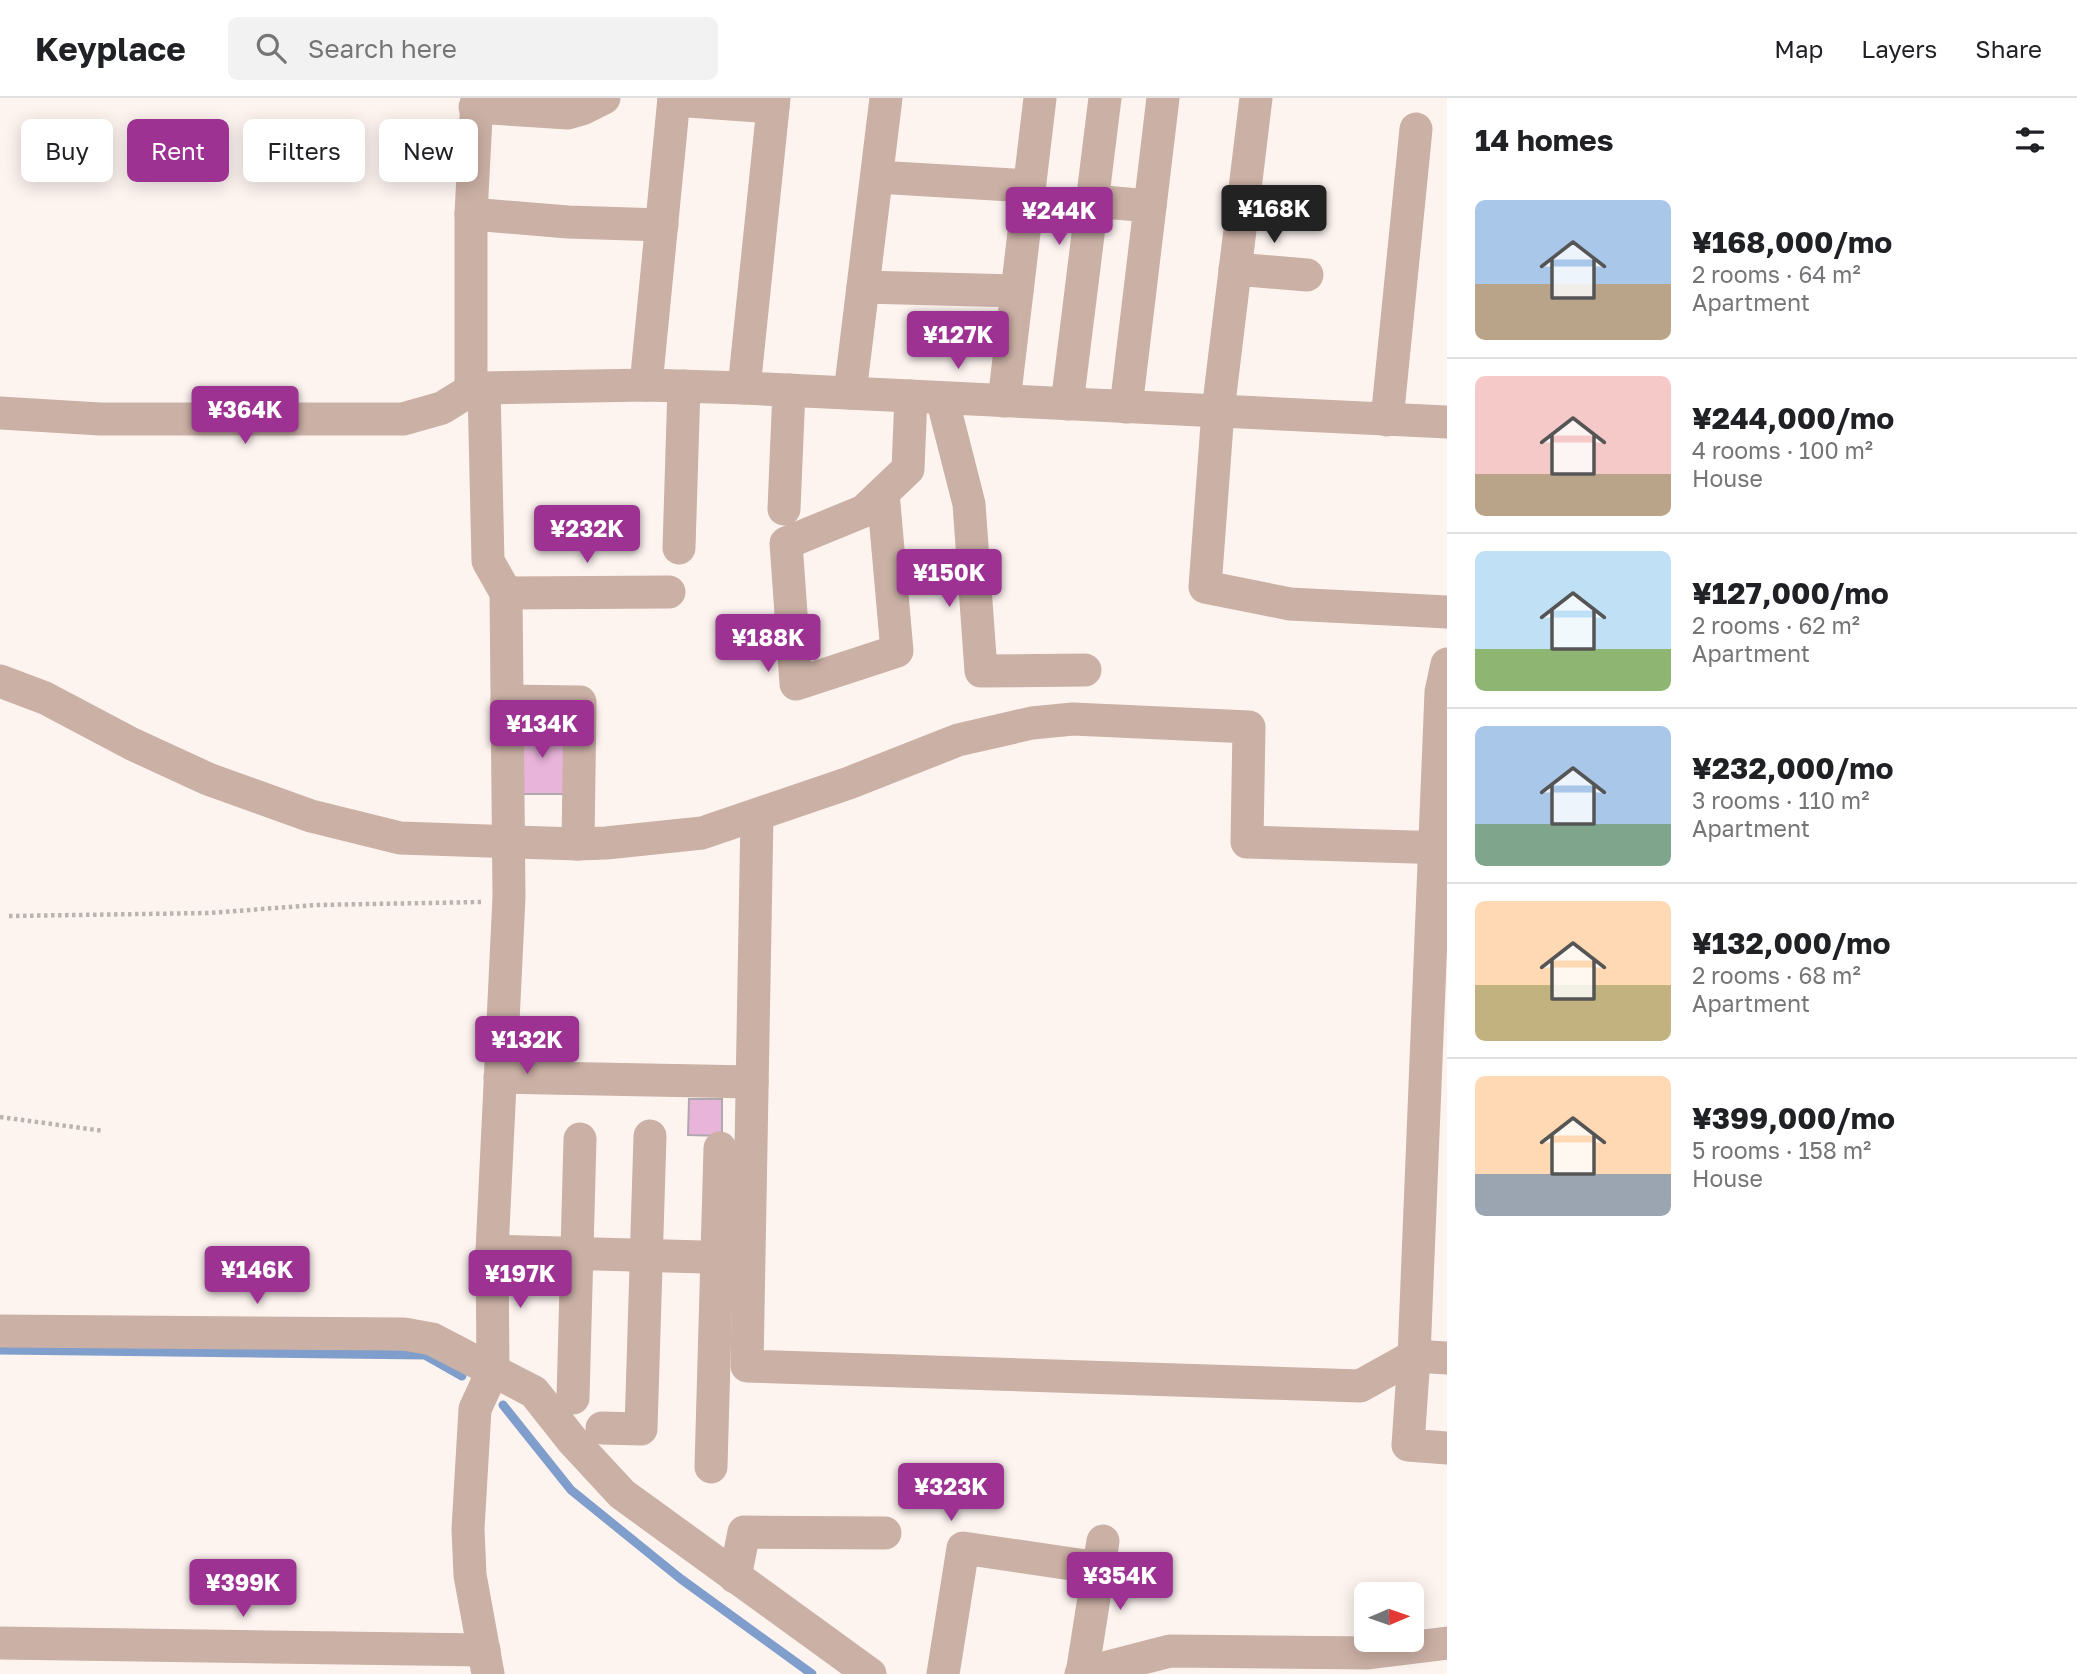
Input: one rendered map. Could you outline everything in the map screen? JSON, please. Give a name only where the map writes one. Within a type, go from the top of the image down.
[{"type":"street","points":[[0,1643],[486,1662],[470,1575],[468,1529],[475,1409],[494,1370],[492,1251],[509,902],[509,843],[506,593],[488,561],[478,389],[471,214],[476,102],[568,113],[604,98]]},
{"type":"street","points":[[850,393],[886,98]]},
{"type":"street","points":[[1004,401],[1040,98]]},
{"type":"street","points":[[1067,404],[1105,98]]},
{"type":"street","points":[[1126,407],[1163,98]]},
{"type":"street","points":[[1256,98],[1218,411],[1205,587],[1290,604],[1447,612]]},
{"type":"street","points":[[646,385],[674,99],[774,103],[744,388]]},
{"type":"street","points":[[1387,420],[1416,129]]},
{"type":"street","points":[[877,177],[1029,186]]},
{"type":"street","points":[[1092,201],[1150,206]]},
{"type":"street","points":[[471,214],[568,222],[662,225]]},
{"type":"street","points":[[1235,269],[1307,275]]},
{"type":"street","points":[[863,287],[1017,292]]},
{"type":"street","points":[[0,413],[100,419],[403,419],[442,408],[478,389],[646,385],[1447,422]]},
{"type":"street","points":[[678,548],[684,386]]},
{"type":"street","points":[[784,509],[789,390]]},
{"type":"street","points":[[883,493],[897,651],[796,684],[786,542],[864,511],[908,468],[927,397]]},
{"type":"street","points":[[927,397],[969,504],[981,671],[1085,670]]},
{"type":"street","points":[[506,593],[669,592]]},
{"type":"street","points":[[1447,664],[1441,692],[1441,847],[1435,1101],[1408,1445],[1447,1448]]},
{"type":"street","points":[[0,681],[45,698],[132,744],[208,779],[311,816],[400,838],[578,844],[702,833],[849,783],[958,740],[1032,723],[1073,719],[1249,727],[1247,842],[1441,847]]},
{"type":"street","points":[[507,701],[580,702],[578,844]]},
{"type":"street","points":[[711,1467],[752,1082],[757,816]]},
{"type":"street","points":[[500,1077],[752,1082]]},
{"type":"street","points":[[602,1428],[641,1429],[650,1136]]},
{"type":"street","points":[[573,1398],[580,1139]]},
{"type":"street","points":[[720,1148],[747,1366],[1360,1386],[1414,1356],[1447,1358]]},
{"type":"street","points":[[492,1251],[733,1258]]},
{"type":"street","points":[[0,1331],[404,1334],[432,1339],[534,1392],[572,1440],[622,1494],[870,1674]]},
{"type":"street","points":[[735,1577],[744,1532],[885,1533]]},
{"type":"street","points":[[943,1674],[962,1548],[1101,1555],[1082,1674],[1170,1651],[1368,1653],[1447,1643]]},
{"type":"path","points":[[9,916],[208,913],[317,905],[509,902]]},
{"type":"path","points":[[0,1117],[104,1131]]},
{"type":"building","points":[[520,726],[564,726],[564,794],[520,794]]},
{"type":"building","points":[[689,1099],[722,1099],[722,1136],[688,1135]]},
{"type":"waterway","points":[[0,1350],[425,1355],[462,1376]]},
{"type":"waterway","points":[[503,1405],[571,1490],[681,1579],[812,1674]]}]
